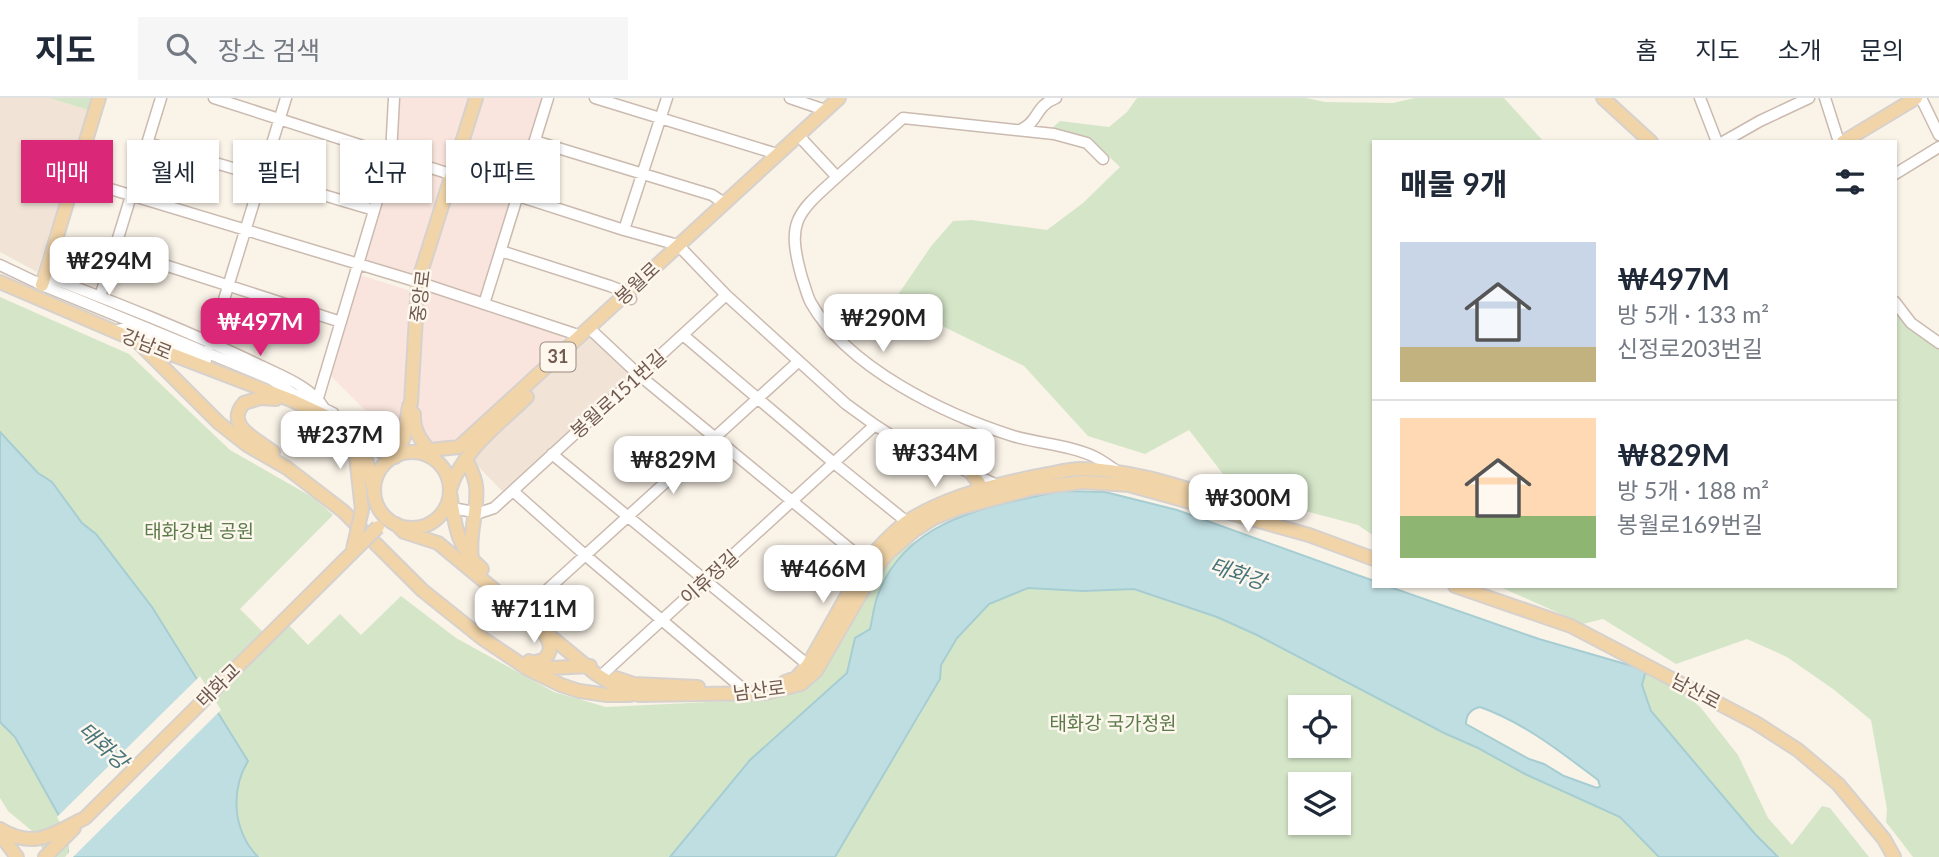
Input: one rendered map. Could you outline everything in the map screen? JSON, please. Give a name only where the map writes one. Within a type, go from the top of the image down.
[{"type":"main road","points":[[86,140],[99,98]]},
{"type":"main road","name":"중앙로","points":[[463,140],[476,98]]},
{"type":"main road","points":[[450,491],[458,470],[466,459],[497,425],[550,375],[588,332],[801,137],[839,98]]},
{"type":"main road","points":[[680,247],[777,154],[850,98]]},
{"type":"main road","points":[[1603,98],[1649,140]]},
{"type":"main road","points":[[1844,140],[1918,98]]},
{"type":"main road","name":"중앙로","points":[[395,457],[404,438],[411,403],[418,282],[446,193]]},
{"type":"main road","points":[[43,280],[67,203]]},
{"type":"main road","name":"강남로","points":[[0,282],[137,341],[293,398],[357,433],[376,449],[395,457]]},
{"type":"main road","name":"31","points":[[428,449],[459,447],[588,332]]},
{"type":"main road","points":[[137,341],[219,423],[247,445],[287,468],[343,511],[422,590],[482,638],[528,669],[561,685],[607,695],[639,695]]},
{"type":"main road","points":[[287,468],[274,453],[243,430],[237,416],[244,403],[252,400],[293,398]]},
{"type":"main road","points":[[341,424],[366,459],[378,508],[387,523],[423,527],[449,507],[450,491],[447,476],[413,425],[414,408],[411,403]]},
{"type":"main road","points":[[341,424],[356,456],[362,510],[354,549]]},
{"type":"main road","points":[[374,491],[379,471],[387,461],[428,449]]},
{"type":"main road","points":[[411,452],[422,453],[438,463]]},
{"type":"main road","points":[[466,459],[476,482],[477,496],[470,545],[472,559]]},
{"type":"main road","name":"남산로","points":[[449,507],[457,537],[484,571],[586,662],[618,679],[634,684],[742,688],[781,683],[796,678],[808,665],[866,562],[907,522],[937,506],[997,485],[1067,471],[1079,469],[1121,474],[1171,484],[1296,523],[1372,551]]},
{"type":"main road","points":[[972,474],[979,483],[977,492]]},
{"type":"main road","name":"남산로","points":[[387,523],[438,543],[617,687],[639,695],[765,693],[801,684],[816,671],[875,569],[888,553],[924,524],[959,508],[1034,488],[1083,482],[1129,485],[1309,535],[1372,558]]},
{"type":"main road","name":"태화교","points":[[52,855],[67,835],[354,549],[387,523]]},
{"type":"main road","name":"남산로","points":[[1461,588],[1571,626],[1756,723],[1798,750],[1838,784],[1884,839],[1894,857]]},
{"type":"main road","name":"남산로","points":[[1476,588],[1578,624],[1756,715],[1798,741],[1840,777],[1890,835],[1901,857]]},
{"type":"main road","points":[[482,638],[501,643],[532,663],[543,660],[551,647],[537,625]]},
{"type":"main road","points":[[561,685],[586,662]]},
{"type":"main road","name":"남산로","points":[[532,663],[551,668],[586,662]]},
{"type":"main road","points":[[1,834],[39,840],[85,818]]},
{"type":"main road","points":[[1,834],[8,857]]},
{"type":"main road","points":[[1,834],[17,857]]},
{"type":"street","points":[[149,140],[160,98]]},
{"type":"street","points":[[214,98],[345,140]]},
{"type":"street","points":[[273,140],[286,98]]},
{"type":"street","points":[[392,140],[394,98]]},
{"type":"street","points":[[535,140],[548,98]]},
{"type":"street","points":[[595,98],[777,154]]},
{"type":"street","points":[[624,230],[667,98]]},
{"type":"street","points":[[790,98],[825,110]]},
{"type":"street","points":[[1022,130],[1029,126],[1044,103],[1056,98]]},
{"type":"street","points":[[1700,98],[1716,140]]},
{"type":"street","points":[[1727,140],[1809,98]]},
{"type":"street","points":[[1825,98],[1840,140]]},
{"type":"street","points":[[1918,98],[1939,135]]},
{"type":"street","points":[[1103,159],[1087,143],[1055,134],[903,118],[802,210],[795,237],[796,255],[810,302],[833,334],[863,359],[931,403],[966,419],[1015,436],[1095,457],[1121,474],[1129,485]]},
{"type":"street","points":[[801,137],[837,177]]},
{"type":"street","points":[[1897,173],[1939,147]]},
{"type":"street","points":[[560,149],[712,195],[724,203]]},
{"type":"street","points":[[326,196],[373,210]]},
{"type":"street","points":[[100,297],[130,203]]},
{"type":"street","points":[[155,203],[484,304],[588,332],[866,562]]},
{"type":"street","points":[[207,353],[254,203]]},
{"type":"street","points":[[321,403],[375,203]]},
{"type":"street","points":[[484,304],[516,203]]},
{"type":"street","points":[[542,203],[680,247],[726,295],[846,404],[895,438],[997,485]]},
{"type":"street","points":[[115,249],[341,322]]},
{"type":"street","points":[[501,251],[588,278],[628,296]]},
{"type":"street","points":[[0,265],[100,297],[211,342],[292,381],[333,413],[341,424]]},
{"type":"street","points":[[43,280],[271,379],[293,398]]},
{"type":"street","name":"봉월로151번길","points":[[474,512],[488,512],[494,508],[726,295]]},
{"type":"street","points":[[1897,305],[1911,323],[1939,343]]},
{"type":"street","points":[[115,331],[125,328],[293,398],[321,403]]},
{"type":"street","points":[[683,335],[907,522]]},
{"type":"street","points":[[526,609],[715,438],[797,358]]},
{"type":"street","name":"이휴정길","points":[[603,670],[705,581],[875,425]]},
{"type":"street","points":[[1067,471],[1073,460],[1068,448]]},
{"type":"street","points":[[552,454],[808,665]]},
{"type":"street","points":[[513,491],[742,688]]},
{"type":"street","points":[[449,507],[474,512]]},
{"type":"shaded area","points":[[0,98],[49,98],[88,110],[79,140],[21,140],[21,203],[59,203],[37,272],[0,252]]},
{"type":"shaded area","points":[[398,98],[471,98],[457,140],[446,140],[446,174],[413,275],[365,263],[380,203],[432,203],[432,140],[398,138]]},
{"type":"shaded area","points":[[481,98],[544,98],[531,140],[468,140]]},
{"type":"shaded area","points":[[448,203],[511,203],[482,298],[424,280]]},
{"type":"shaded area","points":[[363,276],[408,290],[411,294],[401,434],[393,434],[376,421],[321,366],[335,325],[358,277]]},
{"type":"shaded area","points":[[422,287],[560,333],[564,339],[459,444],[435,443],[426,439],[420,431],[416,412]]},
{"type":"shaded area","points":[[589,328],[639,375],[507,496],[461,449]]},
{"type":"green space","points":[[49,98],[92,98],[88,110]]},
{"type":"green space","points":[[1137,98],[1306,98],[1325,102],[1393,103],[1415,98],[1504,98],[1542,140],[1372,140],[1372,535],[1358,525],[1294,508],[1223,474],[1189,430],[1145,454],[1088,436],[1024,366],[893,302],[932,245],[953,221],[972,220],[1047,230],[1083,203],[1120,167],[1094,142],[1051,129],[1060,121],[1109,127],[1127,112]]},
{"type":"green space","name":"태화강변 공원","points":[[0,297],[129,354],[230,450],[314,498],[333,515],[240,609],[263,632],[280,616],[308,645],[340,614],[361,635],[401,596],[456,638],[554,692],[606,707],[731,701],[775,696],[816,671],[893,553],[918,540],[899,558],[886,580],[870,629],[855,638],[847,673],[759,753],[670,857],[258,857],[249,848],[241,831],[235,794],[240,774],[196,676],[152,607],[96,534],[82,523],[53,482],[38,473],[0,432]]},
{"type":"green space","points":[[1897,305],[1939,346],[1939,857],[1913,857],[1886,822],[1887,809],[1871,720],[1787,657],[1747,639],[1676,664],[1603,619],[1583,624],[1502,588],[1897,588]]},
{"type":"green space","name":"태화강 국가정원","points":[[1028,588],[1083,591],[1134,589],[1217,617],[1257,635],[1525,774],[1620,817],[1659,857],[835,857],[923,710],[940,679],[941,665],[957,638],[989,604]]},
{"type":"green space","points":[[1646,670],[1689,697],[1701,708],[1738,755],[1768,818],[1792,845],[1822,806],[1830,808],[1869,857],[1778,857],[1755,834],[1651,711],[1642,685]]},
{"type":"green space","points":[[0,722],[15,737],[72,839],[68,857],[47,857],[32,831],[8,811],[0,798]]},
{"type":"water","name":"태화강","points":[[0,432],[38,473],[52,482],[82,523],[96,534],[152,607],[248,761],[238,785],[237,810],[243,835],[258,857],[68,857],[72,839],[15,737],[0,722]]},
{"type":"water","name":"태화강","points":[[1061,491],[1105,492],[1177,510],[1372,580],[1372,588],[1393,588],[1539,639],[1646,670],[1642,685],[1651,711],[1755,834],[1778,857],[1659,857],[1620,817],[1525,774],[1257,635],[1217,617],[1134,589],[1083,591],[1028,588],[989,604],[957,638],[941,665],[940,679],[835,857],[670,857],[750,760],[847,673],[855,638],[870,629],[879,592],[893,567],[910,547],[955,519]],"holes":[[[1480,707],[1511,721],[1556,749],[1598,780],[1600,786],[1597,788],[1564,776],[1466,724],[1468,715]]]},
{"type":"pier","points":[[200,676],[221,710],[73,857],[65,857],[69,852],[69,840],[57,817]]}]
